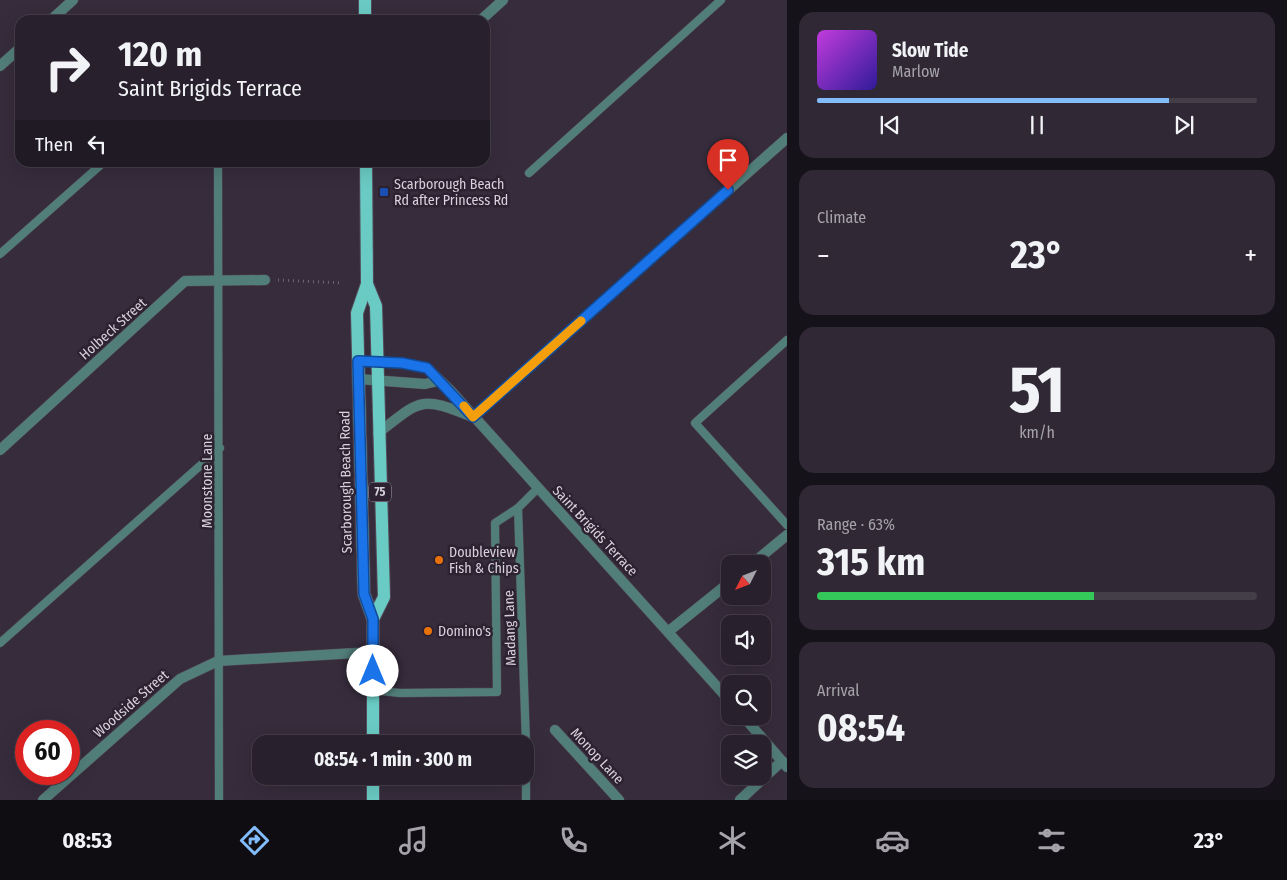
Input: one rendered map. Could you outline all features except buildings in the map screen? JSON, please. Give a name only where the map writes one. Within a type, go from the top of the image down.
[{"type":"main road","points":[[365,0],[365,15]]},
{"type":"main road","name":"Scarborough Beach Road","points":[[366,167],[367,284],[358,314],[358,379],[364,594],[373,619],[373,735]]},
{"type":"main road","name":"Scarborough Beach Road","points":[[367,284],[376,306],[379,380],[378,433],[384,596],[373,619]]},
{"type":"main road","points":[[373,785],[373,800]]},
{"type":"street","points":[[56,15],[73,0]]},
{"type":"street","points":[[486,15],[503,0]]},
{"type":"street","points":[[0,66],[15,52]]},
{"type":"street","points":[[378,433],[404,413],[426,402],[446,406],[473,417],[787,138]]},
{"type":"street","name":"Holbeck Street","points":[[0,450],[185,281],[265,280]]},
{"type":"street","name":"Saint Brigids Terrace","points":[[358,361],[427,368],[438,381],[451,391],[537,489],[669,631],[721,691]]},
{"type":"street","points":[[358,379],[425,384],[438,381]]},
{"type":"street","points":[[763,555],[787,535]]},
{"type":"street","points":[[669,631],[721,589]]},
{"type":"street","name":"Woodside Street","points":[[43,800],[180,679],[218,661],[372,652]]},
{"type":"street","points":[[740,800],[784,764],[751,725]]},
{"type":"street","name":"Monop Lane","points":[[554,730],[619,800]]},
{"type":"lane","points":[[529,173],[721,0]]},
{"type":"lane","points":[[0,254],[98,167]]},
{"type":"lane","name":"Moonstone Lane","points":[[218,167],[220,281],[219,800]]},
{"type":"lane","points":[[787,340],[695,423],[787,525]]},
{"type":"lane","points":[[0,643],[220,448]]},
{"type":"lane","points":[[373,690],[400,693],[497,692],[495,523],[518,508],[537,489]]},
{"type":"lane","name":"Madang Lane","points":[[518,508],[526,735]]},
{"type":"lane","points":[[526,785],[526,800]]},
{"type":"path","points":[[265,280],[342,282]]},
{"type":"slow traffic","points":[[464,406],[473,417],[581,321]]},
{"type":"place","name":"Scarborough Beach Rd after Princess Rd","points":[[384,192]]},
{"type":"place","name":"Doubleview Fish & Chips","points":[[439,560]]},
{"type":"place","name":"Domino's","points":[[428,631]]},
{"type":"route","points":[[373,671],[373,619],[364,594],[358,361],[402,363],[427,368],[438,381],[451,391],[473,417],[728,190]]}]
